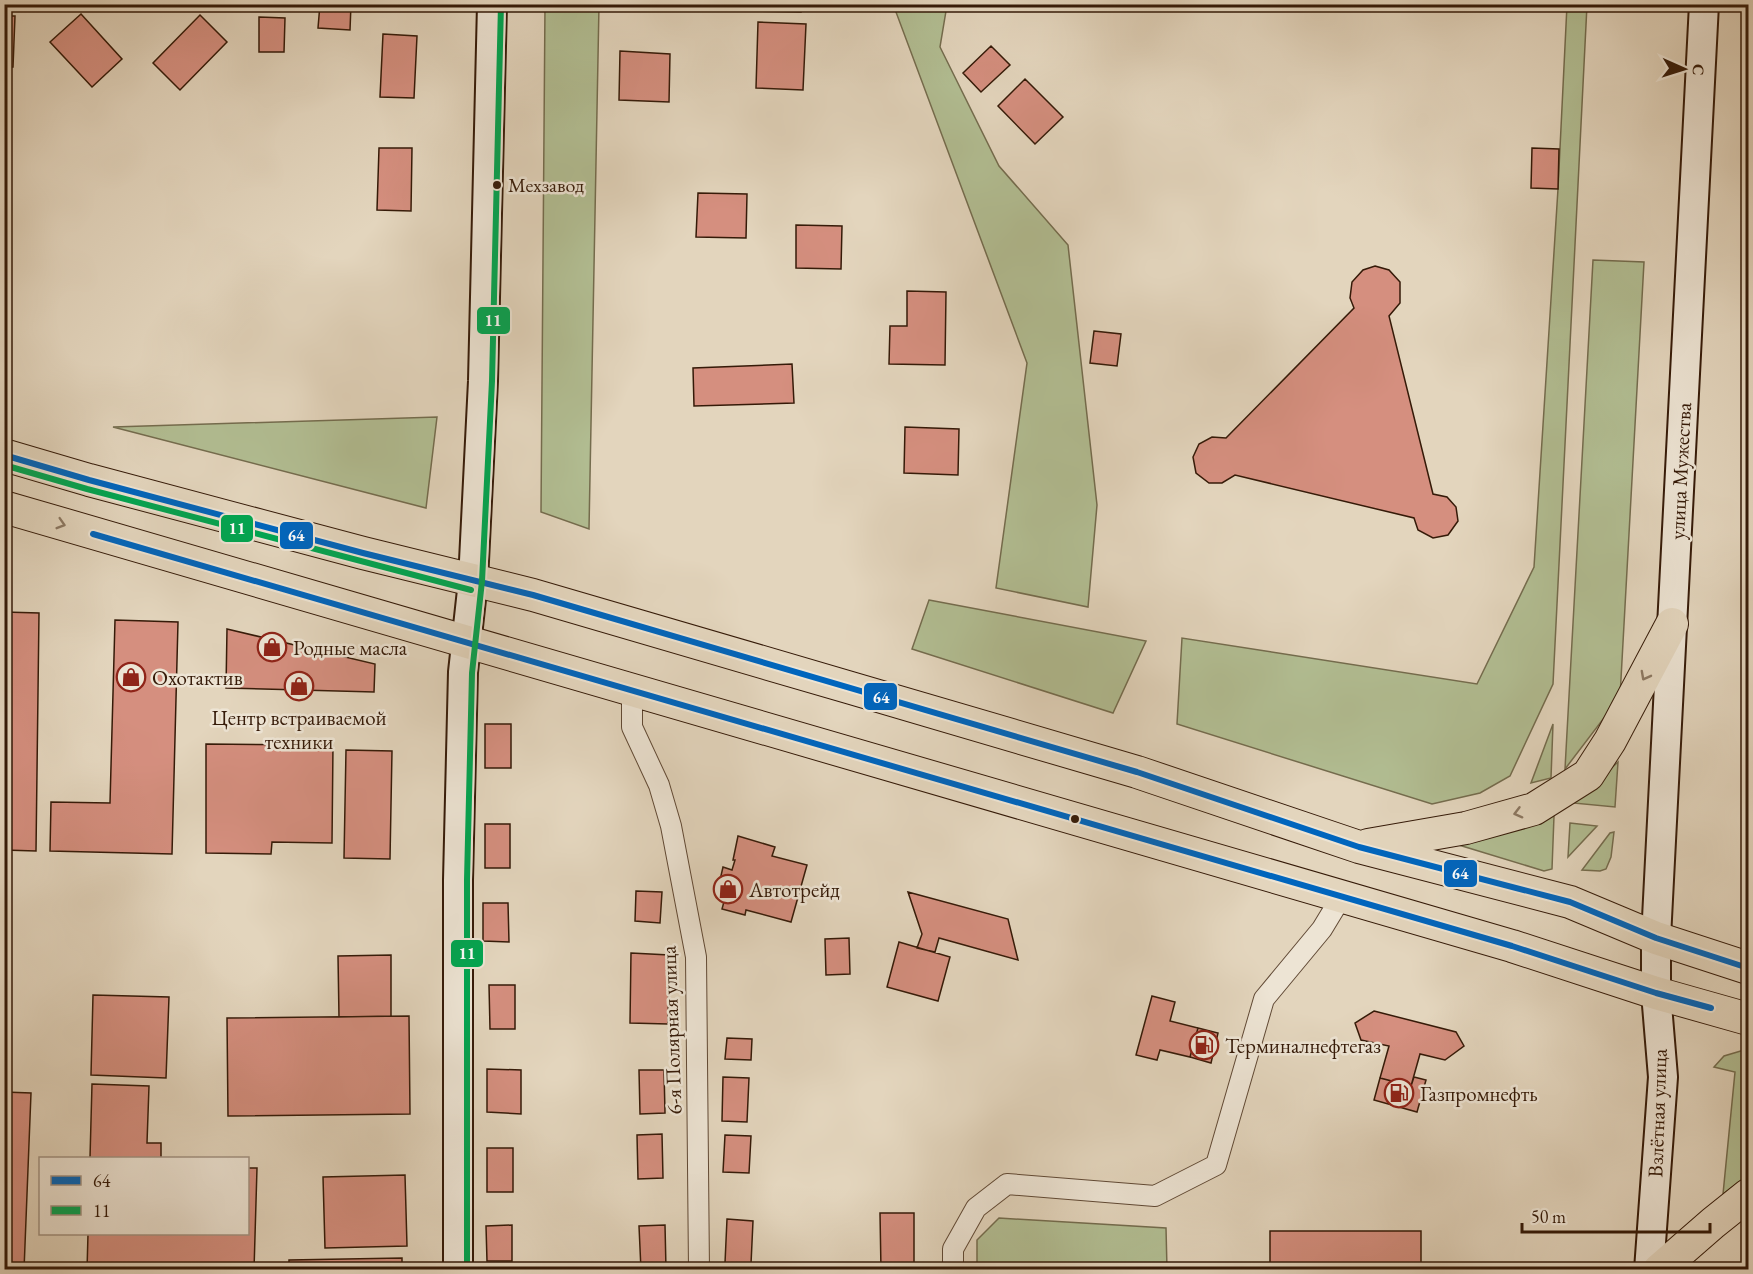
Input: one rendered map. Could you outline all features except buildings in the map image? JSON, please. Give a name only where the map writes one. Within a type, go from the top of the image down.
[{"type":"main road","points":[[458,1269],[458,880],[465,642],[473,581],[483,381],[492,4]]},
{"type":"main road","name":"улица Мужества","points":[[1656,938],[1704,4]]},
{"type":"main road","points":[[4,455],[100,483],[533,595],[1137,772],[1359,847],[1570,902],[1656,938],[1749,968]]},
{"type":"main road","points":[[4,507],[1342,896],[1512,946],[1656,993],[1749,1019]]},
{"type":"main road","points":[[1359,847],[1466,828],[1534,809],[1587,775],[1610,741],[1672,624]]},
{"type":"main road","name":"Взлётная улица","points":[[1649,1269],[1663,1077],[1656,993],[1656,938]]},
{"type":"main road","points":[[1659,1269],[1749,1196]]},
{"type":"street","name":"6-я Полярная улица","points":[[632,691],[632,727],[659,785],[671,826],[696,957],[699,1269]]},
{"type":"street","points":[[953,1269],[953,1249],[976,1208],[1007,1184],[1155,1196],[1216,1165],[1264,999],[1322,929],[1342,896]]},
{"type":"green space","points":[[545,5],[599,5],[589,529],[541,512]]},
{"type":"green space","points":[[891,5],[947,5],[940,47],[999,166],[1068,245],[1097,505],[1088,607],[996,588],[1027,363],[896,12]]},
{"type":"green space","points":[[1567,5],[1587,5],[1553,684],[1510,776],[1480,793],[1432,804],[1177,724],[1182,638],[1477,684],[1534,567],[1558,189]]},
{"type":"green space","points":[[1593,260],[1644,262],[1620,697],[1565,769]]},
{"type":"green space","points":[[437,417],[426,508],[113,427]]},
{"type":"green space","points":[[929,600],[1146,641],[1113,713],[912,649]]},
{"type":"green space","points":[[1553,724],[1551,778],[1531,783]]},
{"type":"green space","points":[[1618,762],[1615,807],[1573,803]]},
{"type":"green space","points":[[1554,816],[1552,869],[1544,871],[1449,842],[1451,839]]},
{"type":"green space","points":[[1570,823],[1597,826],[1568,857]]},
{"type":"green space","points":[[1614,832],[1611,857],[1606,869],[1582,870],[1610,833]]},
{"type":"green space","points":[[1748,1051],[1748,1175],[1723,1194],[1735,1072],[1714,1067],[1724,1056]]},
{"type":"green space","points":[[999,1218],[1166,1228],[1167,1269],[977,1269],[977,1240]]},
{"type":"transit line","name":"11","points":[[467,1270],[467,880],[472,673],[482,581],[492,381],[501,4]]},
{"type":"transit line","name":"64","points":[[4,455],[363,553],[533,595],[1137,772],[1359,847],[1570,902],[1656,938],[1748,968]]},
{"type":"transit line","name":"11","points":[[4,465],[471,590]]},
{"type":"transit line","name":"64","points":[[93,534],[1512,946],[1656,993],[1711,1008]]},
{"type":"place","name":"Мехзавод","points":[[497,185]]},
{"type":"place","name":"Родные масла","points":[[272,647]]},
{"type":"place","name":"Охотактив","points":[[131,677]]},
{"type":"place","name":"Центр встраиваемой техники","points":[[299,686]]},
{"type":"place","name":"Автотрейд","points":[[728,889]]},
{"type":"place","name":"Терминалнефтегаз","points":[[1204,1045]]},
{"type":"place","name":"Газпромнефть","points":[[1399,1093]]}]
